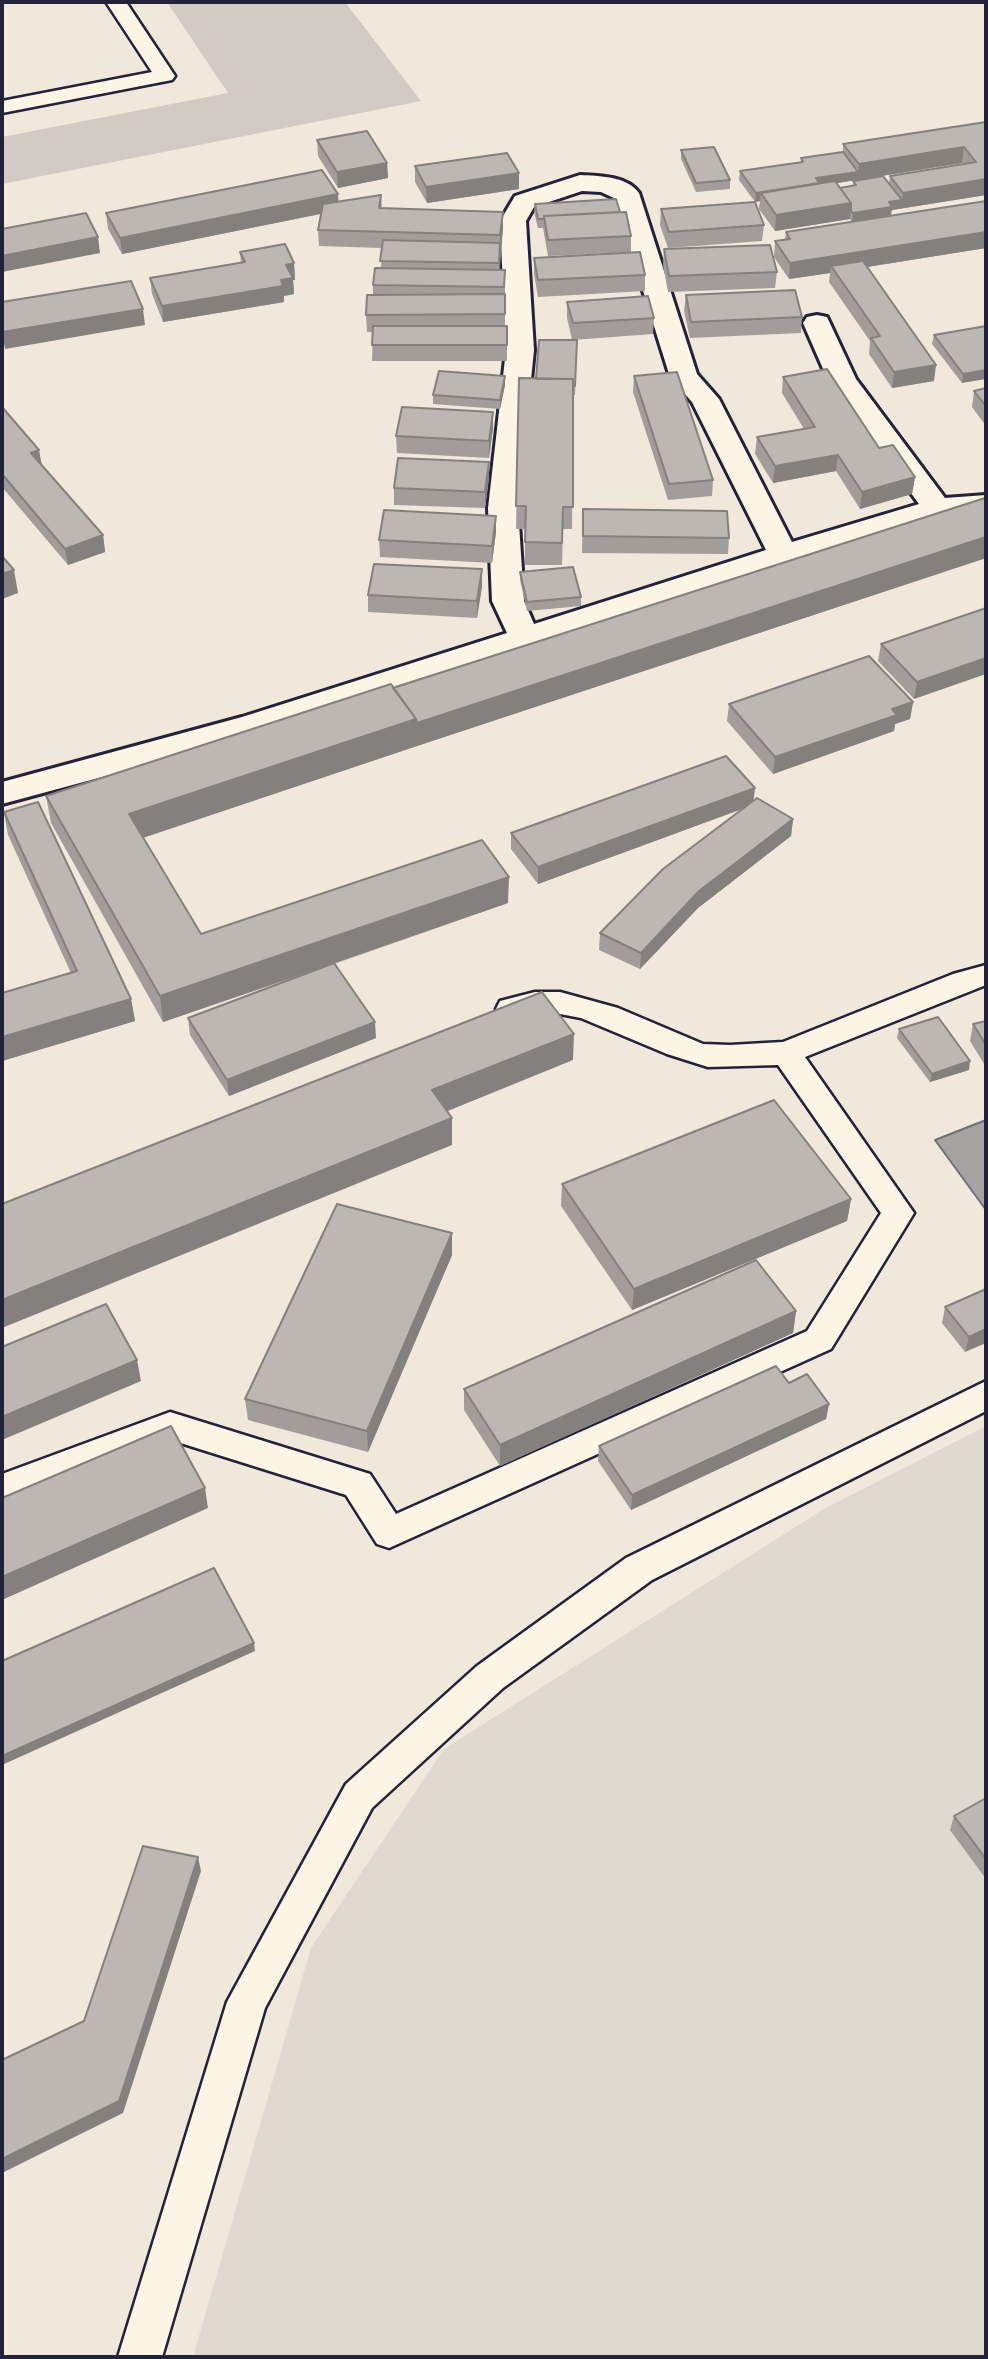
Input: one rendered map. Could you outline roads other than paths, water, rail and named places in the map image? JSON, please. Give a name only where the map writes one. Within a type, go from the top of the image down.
[{"type":"street","points":[[525,638],[508,601],[503,508],[520,350],[513,221],[524,202],[550,191],[580,183],[605,184],[626,193],[684,377],[705,400],[783,554]]},
{"type":"street","points":[[817,323],[842,380],[938,509]]},
{"type":"street","points":[[2,793],[253,725],[894,519],[954,505],[986,504]]},
{"type":"lane","points":[[2,107],[165,76],[116,2]]},
{"type":"lane","points":[[487,1018],[526,1003],[580,1006],[702,1055],[786,1053],[962,981],[986,975]]},
{"type":"lane","points":[[2,1489],[170,1426],[358,1484],[389,1533],[819,1340],[898,1213],[786,1053]]},
{"type":"lane","points":[[140,2357],[247,2003],[359,1796],[490,1677],[639,1569],[986,1395]]}]
